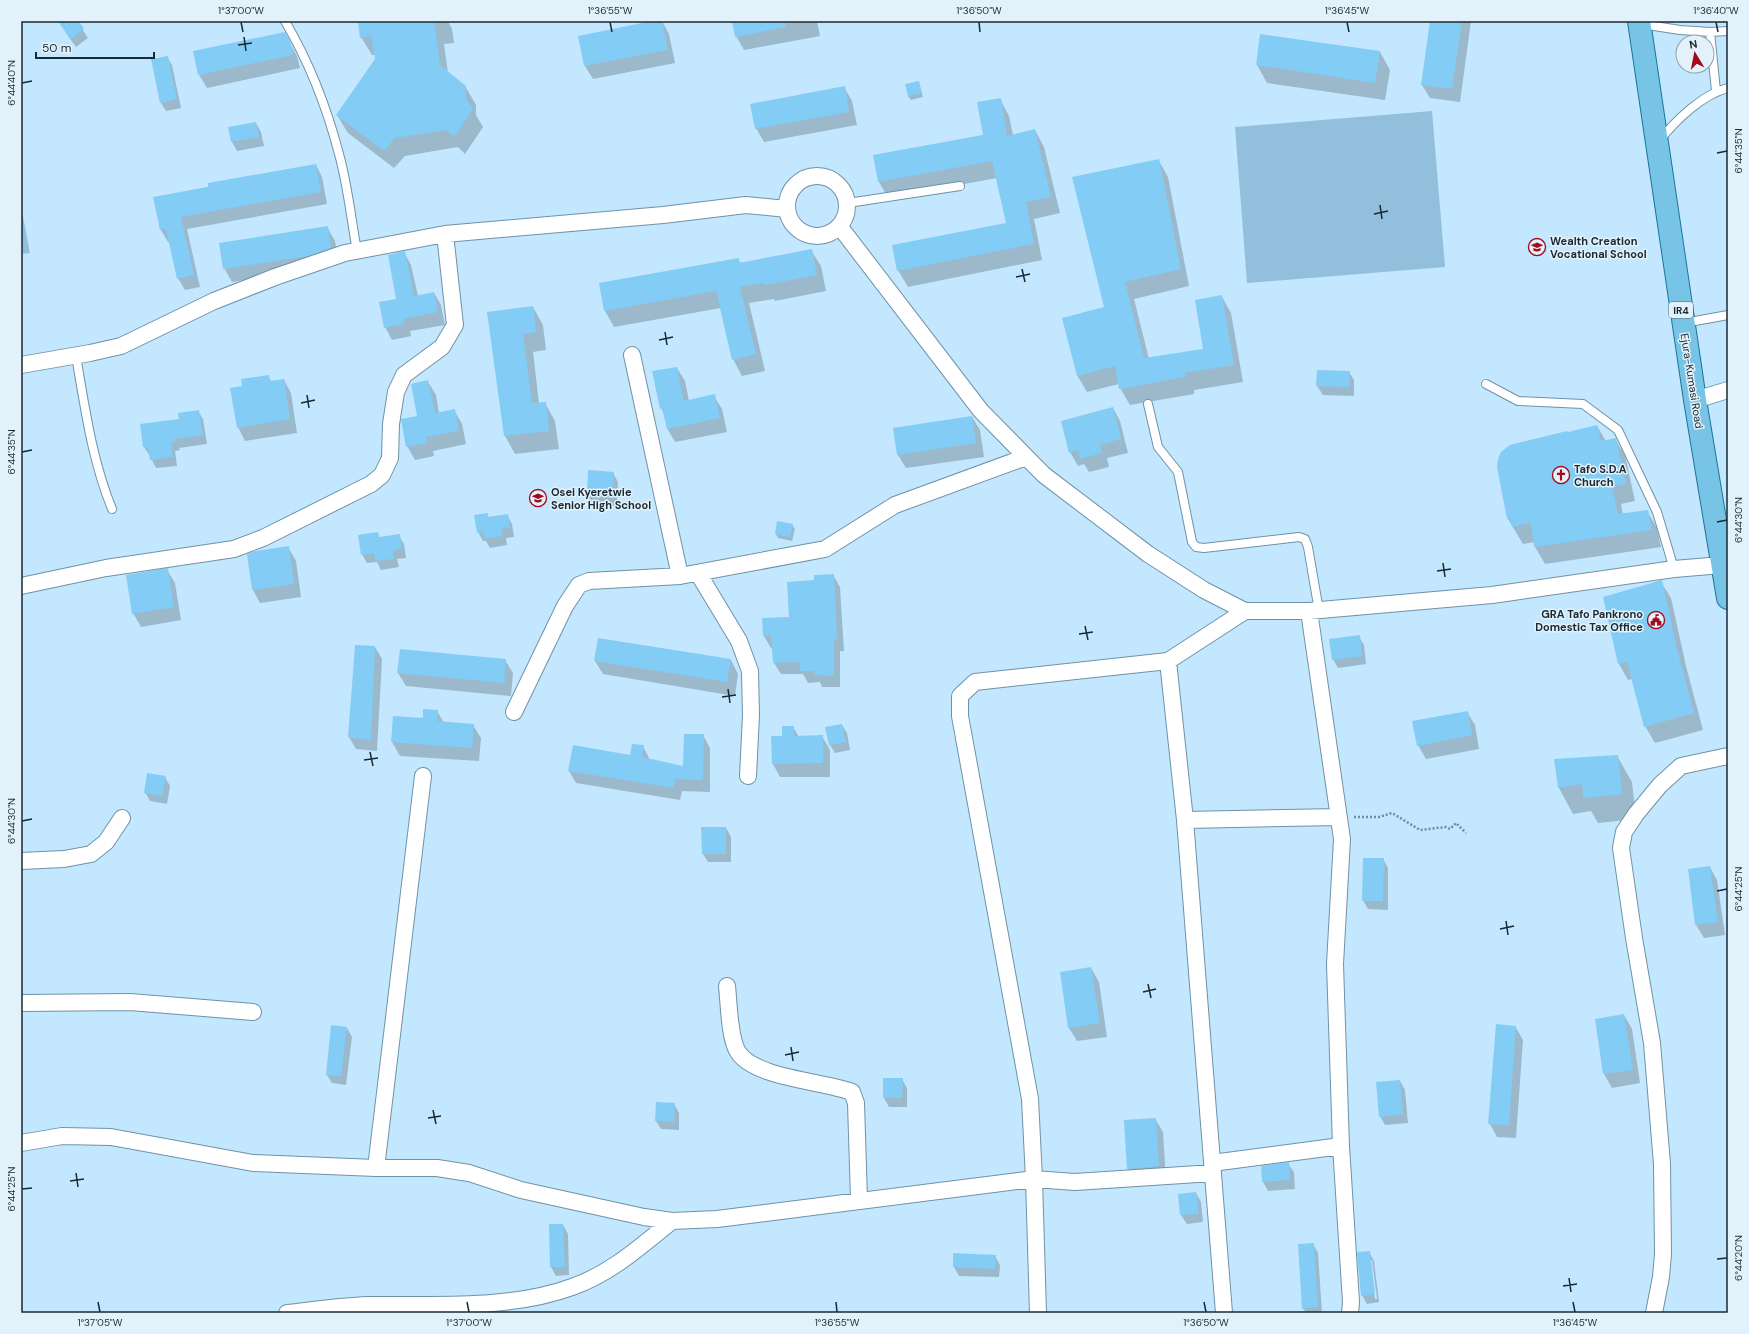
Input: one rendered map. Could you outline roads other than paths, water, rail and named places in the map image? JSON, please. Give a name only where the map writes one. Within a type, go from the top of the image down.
[{"type":"main road","name":"Ejura-Kumasi Road","points":[[1639,23],[1695,400],[1724,556],[1728,598]]},
{"type":"street","points":[[819,176],[827,178],[841,187],[846,195],[848,203],[844,220],[840,227],[825,236],[808,235],[800,231],[793,225],[787,209],[790,192],[795,185],[802,180],[819,176]]},
{"type":"street","points":[[21,365],[76,356],[121,346],[214,301],[345,253],[445,234],[662,215],[746,205],[787,209]]},
{"type":"street","points":[[840,227],[981,411],[1044,475],[1148,554],[1204,590],[1245,610],[1314,611],[1492,595],[1674,569],[1724,556]]},
{"type":"street","points":[[21,586],[106,568],[234,549],[263,538],[371,484],[382,475],[390,458],[391,424],[396,392],[404,375],[442,347],[455,324],[445,234]]},
{"type":"street","points":[[632,355],[680,576]]},
{"type":"street","points":[[1695,400],[1728,390]]},
{"type":"street","points":[[514,712],[565,606],[579,585],[589,581],[680,576],[825,549],[895,505],[1026,457]]},
{"type":"street","points":[[698,573],[739,641],[750,671],[751,715],[748,776]]},
{"type":"street","points":[[1038,1313],[1030,1099],[960,716],[960,696],[975,682],[1168,661],[1245,610]]},
{"type":"street","points":[[1314,611],[1346,817],[1342,839],[1335,964],[1340,1146],[1351,1302],[1350,1313]]},
{"type":"street","points":[[1168,661],[1185,820],[1224,1313]]},
{"type":"street","points":[[1654,1313],[1664,1254],[1662,1164],[1652,1043],[1634,938],[1621,848],[1624,832],[1636,814],[1660,785],[1682,766],[1728,756]]},
{"type":"street","points":[[376,1168],[423,776]]},
{"type":"street","points":[[1185,820],[1346,817]]},
{"type":"street","points":[[21,861],[64,859],[92,854],[106,842],[122,818]]},
{"type":"street","points":[[727,986],[731,1027],[738,1052],[747,1062],[765,1071],[852,1092],[856,1103],[859,1200]]},
{"type":"street","points":[[21,1003],[130,1002],[253,1012]]},
{"type":"street","points":[[21,1143],[62,1136],[111,1137],[253,1163],[376,1168],[437,1168],[469,1173],[521,1190],[644,1217],[672,1221],[717,1219],[1034,1179],[1075,1182],[1213,1168],[1340,1146]]},
{"type":"street","points":[[287,1313],[367,1305],[451,1306],[534,1298],[573,1287],[615,1266],[672,1221]]},
{"type":"lane","points":[[285,21],[297,42],[321,96],[340,155],[357,251]]},
{"type":"lane","points":[[1639,23],[1680,30],[1710,32],[1728,31]]},
{"type":"lane","points":[[1710,32],[1716,91]]},
{"type":"lane","points":[[1657,144],[1672,126],[1716,91],[1728,88]]},
{"type":"lane","points":[[848,203],[960,186]]},
{"type":"lane","points":[[1683,323],[1728,315]]},
{"type":"lane","points":[[76,356],[95,459],[112,510]]},
{"type":"lane","points":[[1486,384],[1518,402],[1583,404],[1618,430],[1657,512],[1674,569]]},
{"type":"lane","points":[[1148,404],[1158,447],[1178,472],[1192,542],[1196,547],[1204,548],[1299,537],[1305,540],[1308,547],[1314,611]]},
{"type":"place","name":"Wealth Creation Vocational School","points":[[1537,247]]},
{"type":"place","name":"Tafo S.D.A Church","points":[[1561,475]]},
{"type":"place","name":"Osei Kyeretwie Senior High School","points":[[538,498]]},
{"type":"place","name":"GRA Tafo Pankrono Domestic Tax Office","points":[[1656,620]]}]
